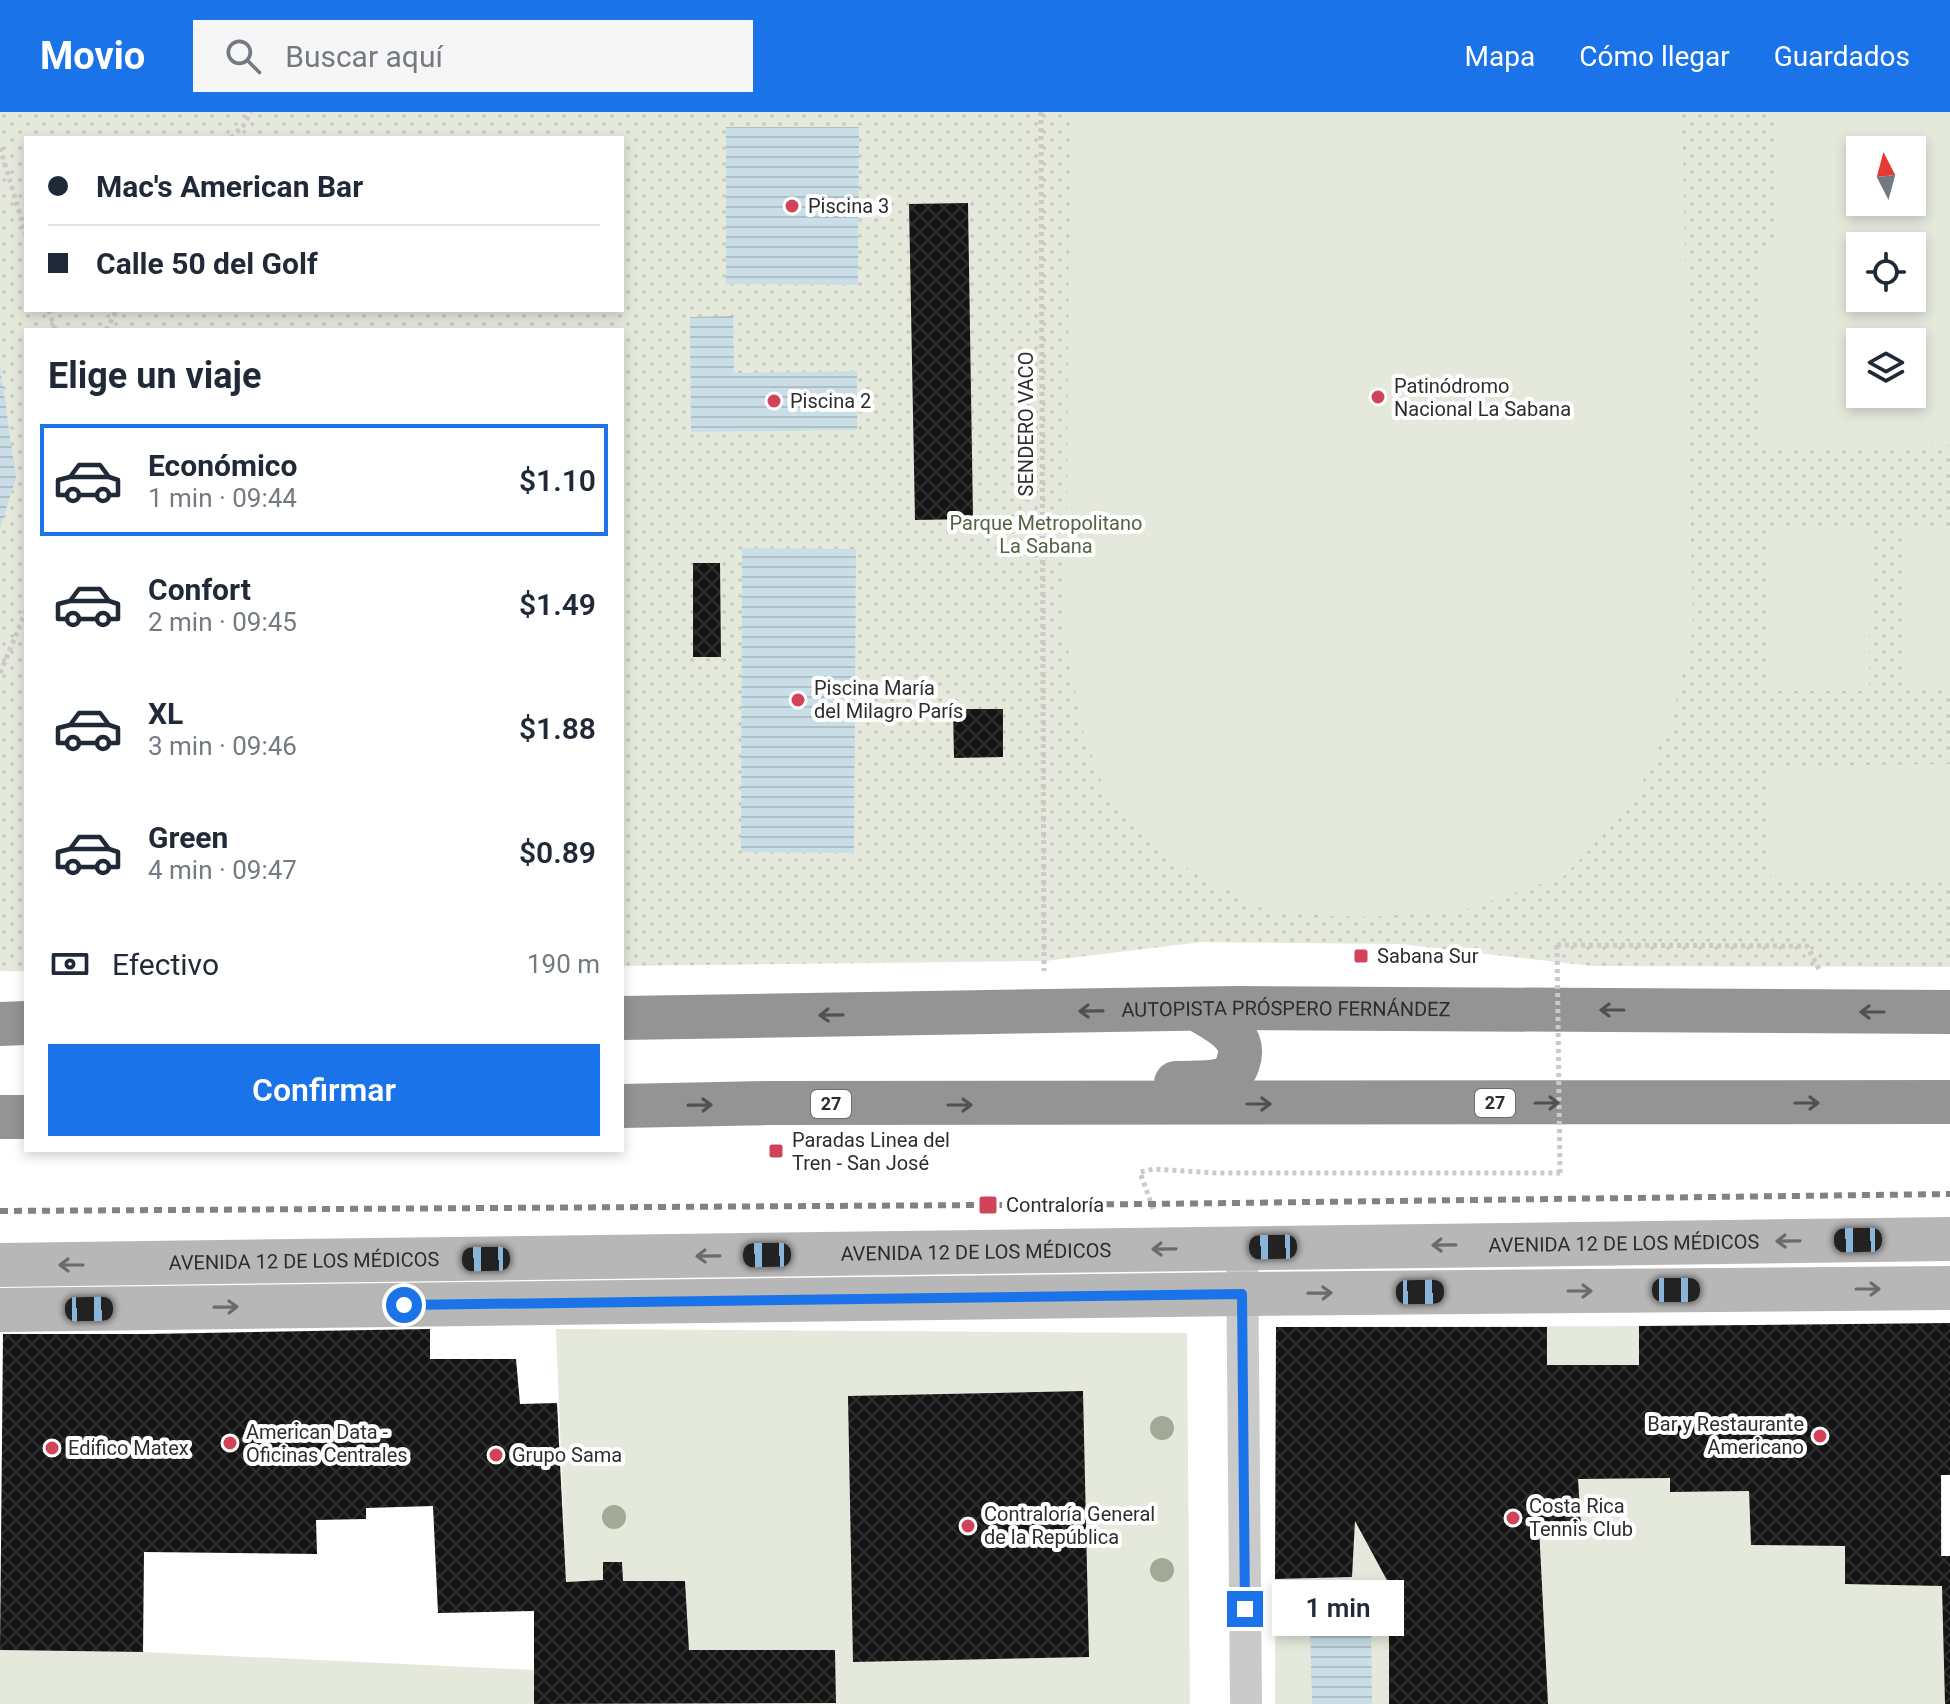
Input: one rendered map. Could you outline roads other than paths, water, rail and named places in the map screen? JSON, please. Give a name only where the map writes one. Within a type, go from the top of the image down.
[{"type":"highway","name":"AUTOPISTA PRÓSPERO FERNÁNDEZ","points":[[624,1018],[1197,1009],[1950,1012]]},
{"type":"highway","points":[[1041,1104],[1106,1085],[1219,1081],[1229,1077],[1236,1069],[1241,1054],[1240,1043],[1232,1031],[1197,1009]]},
{"type":"highway","points":[[0,1024],[24,1023]]},
{"type":"highway","name":"27","points":[[624,1106],[1950,1102]]},
{"type":"highway","points":[[0,1117],[24,1117]]},
{"type":"main road","name":"AVENIDA 12 DE LOS MÉDICOS","points":[[0,1265],[1950,1239]]},
{"type":"main road","points":[[0,1310],[1950,1288]]},
{"type":"street","points":[[1242,1248],[1246,1704]]},
{"type":"water","name":"Piscina 3","points":[[726,127],[859,127],[858,285],[726,284]]},
{"type":"water","name":"Piscina 2","points":[[733,316],[734,373],[857,371],[857,430],[691,432],[690,317]]},
{"type":"water","points":[[0,366],[16,478],[0,528]]},
{"type":"water","name":"Piscina María del Milagro París","points":[[742,548],[856,549],[854,853],[741,852]]},
{"type":"water","points":[[1310,1622],[1371,1622],[1372,1704],[1312,1704]]},
{"type":"railway","points":[[0,1211],[1150,1204],[1950,1194]]},
{"type":"place","name":"Piscina 3","points":[[792,206]]},
{"type":"place","name":"Patinódromo Nacional La Sabana","points":[[1378,397]]},
{"type":"place","name":"Piscina 2","points":[[774,401]]},
{"type":"place","name":"Piscina María del Milagro París","points":[[798,700]]},
{"type":"place","name":"Sabana Sur","points":[[1361,956]]},
{"type":"place","name":"Paradas Linea del Tren - San José","points":[[776,1151]]},
{"type":"place","name":"Contraloría","points":[[988,1205]]},
{"type":"place","name":"Bar y Restaurante Americano","points":[[1820,1436]]},
{"type":"place","name":"American Data - Oficinas Centrales","points":[[230,1443]]},
{"type":"place","name":"Edifico Matex","points":[[52,1448]]},
{"type":"place","name":"Grupo Sama","points":[[496,1455]]},
{"type":"place","name":"Costa Rica Tennis Club","points":[[1513,1518]]},
{"type":"place","name":"Contraloría General de la República","points":[[968,1526]]},
{"type":"park label","name":"Parque Metropolitano La Sabana","points":[[1046,534]]}]
